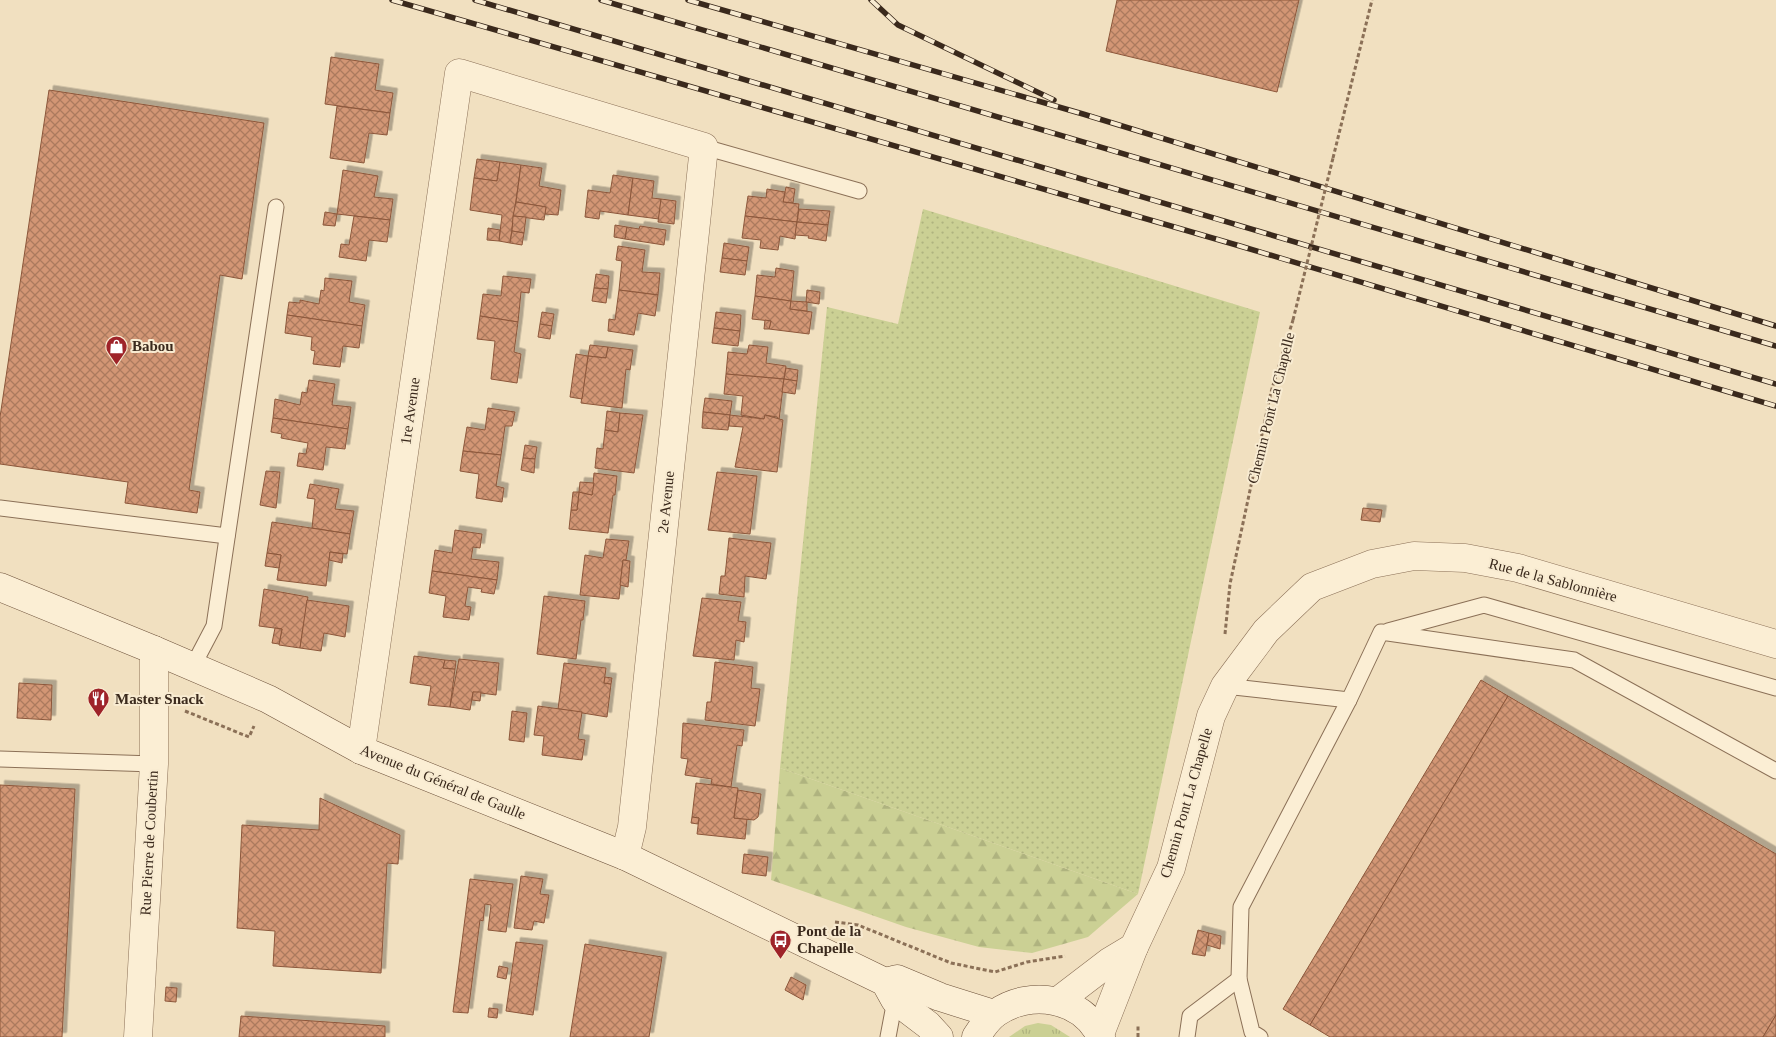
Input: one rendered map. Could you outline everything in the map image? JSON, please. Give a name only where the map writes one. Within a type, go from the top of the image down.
[{"type":"street","name":"1re Avenue","points":[[361,750],[459,73],[704,147]]},
{"type":"street","name":"2e Avenue","points":[[625,856],[633,817],[704,147]]},
{"type":"street","name":"Rue de la Sablonnière","points":[[1225,686],[1266,631],[1312,588],[1372,564],[1414,556],[1465,558],[1518,568],[1776,644]]},
{"type":"street","name":"Avenue du Général de Gaulle","points":[[0,587],[193,666],[268,699],[361,750],[625,856],[890,991],[939,1037]]},
{"type":"street","name":"Rue Pierre de Coubertin","points":[[138,1037],[154,764],[154,650]]},
{"type":"street","name":"Chemin Pont La Chapelle","points":[[1101,1036],[1134,946],[1171,868],[1211,716],[1225,686]]},
{"type":"street","points":[[1058,1001],[1109,962],[1134,946]]},
{"type":"street","name":"Avenue du Général de Gaulle","points":[[890,991],[897,979],[940,997],[994,1014]]},
{"type":"street","points":[[976,1037],[994,1014],[1014,1003],[1036,998],[1058,1001],[1083,1013],[1101,1036]]},
{"type":"lane","points":[[704,147],[860,191]]},
{"type":"lane","points":[[193,666],[214,626],[276,207]]},
{"type":"lane","points":[[0,508],[227,536]]},
{"type":"lane","points":[[1381,632],[1484,605],[1776,688]]},
{"type":"lane","points":[[1260,1037],[1252,1032],[1238,979],[1241,907],[1349,700],[1381,632]]},
{"type":"lane","points":[[1381,632],[1574,660],[1776,771]]},
{"type":"lane","points":[[1225,686],[1349,700]]},
{"type":"lane","points":[[0,759],[154,764]]},
{"type":"lane","points":[[1187,1037],[1190,1016],[1238,979]]},
{"type":"lane","points":[[888,1037],[890,991]]},
{"type":"path","name":"Chemin Pont La Chapelle","points":[[1230,584],[1271,392],[1292,320],[1372,0]]},
{"type":"path","points":[[179,709],[249,737],[256,721]]},
{"type":"path","points":[[830,922],[858,925],[951,963],[995,972],[1027,962],[1080,954],[1094,954],[1109,962]]},
{"type":"green space","points":[[923,209],[1260,312],[1138,894],[780,768],[827,307],[898,324]]},
{"type":"green space","points":[[780,768],[1138,894],[1088,937],[1032,953],[979,947],[906,927],[771,880]]},
{"type":"green space","points":[[1038,1023],[1051,1025],[1070,1037],[1009,1037],[1025,1026]]},
{"type":"building","points":[[1117,0],[1299,0],[1277,92],[1106,51]]},
{"type":"building","points":[[331,57],[379,64],[375,90],[393,93],[390,113],[325,104]]},
{"type":"building","points":[[49,90],[264,123],[242,279],[220,275],[189,490],[200,492],[197,513],[125,503],[128,482],[0,464],[0,417]]},
{"type":"building","points":[[337,106],[390,113],[387,135],[369,133],[364,163],[330,158]]},
{"type":"building","points":[[477,159],[500,162],[497,181],[474,178]]},
{"type":"building","points":[[500,162],[521,165],[510,243],[499,241],[502,215],[470,210],[474,178],[497,181]]},
{"type":"building","points":[[521,165],[542,168],[539,186],[561,190],[558,215],[545,214],[546,207],[516,202]]},
{"type":"building","points":[[343,170],[378,176],[374,197],[393,199],[390,220],[337,214]]},
{"type":"building","points":[[613,175],[633,178],[628,215],[600,211],[599,219],[585,217],[588,190],[610,193]]},
{"type":"building","points":[[633,178],[654,181],[652,198],[661,199],[659,219],[628,215]]},
{"type":"building","points":[[786,187],[795,189],[793,203],[783,202]]},
{"type":"building","points":[[767,189],[785,192],[783,202],[799,204],[797,222],[745,216],[748,196],[766,198]]},
{"type":"building","points":[[661,199],[676,201],[674,224],[658,222]]},
{"type":"building","points":[[516,202],[546,207],[544,220],[513,216]]},
{"type":"building","points":[[799,209],[830,211],[828,225],[797,222]]},
{"type":"building","points":[[325,212],[337,214],[335,226],[323,225]]},
{"type":"building","points":[[354,216],[390,220],[387,242],[369,240],[366,261],[339,257],[341,244],[349,245]]},
{"type":"building","points":[[513,216],[526,217],[524,233],[512,231]]},
{"type":"building","points":[[745,216],[797,222],[795,239],[780,236],[778,250],[760,248],[761,240],[742,238]]},
{"type":"building","points":[[797,222],[828,225],[826,241],[808,238],[809,236],[795,235]]},
{"type":"building","points":[[615,225],[627,227],[625,239],[614,237]]},
{"type":"building","points":[[640,226],[666,230],[664,245],[625,239],[627,227],[639,229]]},
{"type":"building","points":[[488,228],[500,230],[499,241],[487,240]]},
{"type":"building","points":[[512,231],[524,233],[522,245],[510,243]]},
{"type":"building","points":[[724,243],[749,247],[747,261],[722,258]]},
{"type":"building","points":[[618,246],[645,250],[642,272],[660,273],[658,295],[619,290],[622,261],[616,260]]},
{"type":"building","points":[[722,258],[747,261],[745,275],[720,272]]},
{"type":"building","points":[[776,268],[794,271],[791,301],[755,296],[757,275],[775,277]]},
{"type":"building","points":[[596,274],[609,276],[608,289],[594,288]]},
{"type":"building","points":[[503,276],[531,279],[529,293],[521,292],[518,322],[480,316],[483,294],[501,296]]},
{"type":"building","points":[[325,278],[352,281],[349,302],[365,305],[362,326],[287,315],[289,302],[300,303],[300,300],[319,304],[321,290],[324,291]]},
{"type":"building","points":[[594,288],[608,289],[606,303],[592,301]]},
{"type":"building","points":[[619,290],[658,295],[655,316],[638,313],[634,335],[608,331],[609,319],[615,320]]},
{"type":"building","points":[[807,290],[820,292],[819,304],[806,302]]},
{"type":"building","points":[[755,296],[791,301],[790,309],[812,312],[809,334],[769,329],[771,321],[752,319]]},
{"type":"building","points":[[791,301],[807,302],[807,311],[790,309]]},
{"type":"building","points":[[542,312],[554,314],[552,326],[540,324]]},
{"type":"building","points":[[716,312],[741,315],[740,331],[714,328]]},
{"type":"building","points":[[287,315],[362,326],[359,348],[343,346],[340,367],[313,364],[315,351],[311,350],[312,337],[285,333]]},
{"type":"building","points":[[480,316],[518,322],[514,352],[521,354],[517,383],[491,379],[495,341],[477,339]]},
{"type":"building","points":[[765,320],[771,321],[769,329],[764,329]]},
{"type":"building","points":[[540,324],[552,326],[550,339],[538,337]]},
{"type":"building","points":[[714,328],[740,331],[738,346],[712,343]]},
{"type":"building","points":[[590,345],[608,347],[606,358],[588,356]]},
{"type":"building","points":[[749,345],[768,347],[766,363],[786,366],[784,379],[726,374],[728,352],[747,354]]},
{"type":"building","points":[[608,347],[633,350],[630,370],[626,369],[622,408],[581,403],[588,356],[606,358]]},
{"type":"building","points":[[576,354],[588,356],[582,399],[570,397]]},
{"type":"building","points":[[786,368],[798,370],[797,381],[784,379]]},
{"type":"building","points":[[726,374],[784,379],[779,420],[777,417],[765,415],[764,419],[741,415],[743,396],[724,394]]},
{"type":"building","points":[[784,379],[797,381],[795,394],[782,392]]},
{"type":"building","points":[[309,380],[335,384],[332,405],[351,407],[348,429],[273,418],[275,399],[300,405],[302,392],[307,393]]},
{"type":"building","points":[[705,398],[732,401],[730,415],[703,412]]},
{"type":"building","points":[[488,408],[515,412],[512,426],[505,426],[501,455],[463,451],[467,427],[485,430]]},
{"type":"building","points":[[607,411],[620,413],[618,432],[605,430]]},
{"type":"building","points":[[703,412],[730,415],[728,430],[702,428]]},
{"type":"building","points":[[620,413],[643,415],[634,473],[595,468],[597,448],[603,449],[605,430],[618,432]]},
{"type":"building","points":[[730,415],[764,419],[765,415],[783,420],[777,472],[735,467],[743,427],[729,426]]},
{"type":"building","points":[[273,418],[348,429],[345,449],[326,447],[323,470],[297,466],[299,453],[306,454],[308,443],[281,438],[282,434],[271,432]]},
{"type":"building","points":[[525,445],[537,447],[535,459],[523,458]]},
{"type":"building","points":[[463,451],[501,455],[496,486],[504,488],[502,502],[476,498],[479,474],[460,471]]},
{"type":"building","points":[[523,458],[535,459],[534,473],[521,470]]},
{"type":"building","points":[[266,471],[280,472],[276,508],[260,505]]},
{"type":"building","points":[[717,472],[757,476],[750,534],[708,530]]},
{"type":"building","points":[[594,473],[617,476],[608,533],[569,529],[571,510],[577,510],[579,492],[592,495]]},
{"type":"building","points":[[580,482],[594,483],[592,495],[579,492]]},
{"type":"building","points":[[310,484],[339,489],[335,509],[354,511],[350,534],[312,528],[315,499],[307,498]]},
{"type":"building","points":[[573,492],[579,492],[577,510],[571,510]]},
{"type":"building","points":[[1363,508],[1382,510],[1380,522],[1361,520]]},
{"type":"building","points":[[272,522],[350,534],[347,554],[330,552],[326,586],[277,580],[281,555],[267,553]]},
{"type":"building","points":[[455,530],[482,534],[480,548],[473,547],[471,559],[499,562],[497,580],[432,571],[435,550],[452,553]]},
{"type":"building","points":[[729,538],[771,543],[766,579],[745,576],[744,597],[719,594],[721,576],[725,576]]},
{"type":"building","points":[[606,539],[629,541],[626,560],[623,560],[619,599],[580,595],[585,555],[603,558]]},
{"type":"building","points":[[330,552],[343,554],[342,563],[329,560]]},
{"type":"building","points":[[267,553],[281,555],[279,568],[265,566]]},
{"type":"building","points":[[623,560],[630,561],[628,587],[620,585]]},
{"type":"building","points":[[432,571],[497,580],[494,594],[481,592],[482,589],[468,587],[465,606],[471,607],[469,620],[443,617],[446,596],[429,593]]},
{"type":"building","points":[[264,589],[308,597],[300,648],[279,645],[282,629],[259,626]]},
{"type":"building","points":[[544,596],[585,601],[576,659],[537,654]]},
{"type":"building","points":[[702,598],[741,602],[738,621],[746,622],[744,642],[736,640],[734,660],[693,656]]},
{"type":"building","points":[[307,600],[349,606],[345,637],[324,633],[321,651],[300,648]]},
{"type":"building","points":[[275,628],[282,629],[279,644],[272,643]]},
{"type":"building","points":[[414,656],[445,660],[443,668],[455,669],[450,707],[428,705],[431,686],[410,683]]},
{"type":"building","points":[[459,659],[499,663],[496,695],[473,692],[470,710],[450,707]]},
{"type":"building","points":[[445,660],[456,661],[455,669],[443,668]]},
{"type":"building","points":[[715,662],[753,667],[751,688],[760,689],[755,726],[705,720],[707,702],[711,702]]},
{"type":"building","points":[[564,663],[606,668],[604,683],[611,684],[607,717],[558,709]]},
{"type":"building","points":[[605,677],[612,678],[611,684],[604,683]]},
{"type":"building","points":[[1481,680],[1508,696],[1310,1025],[1283,1009]]},
{"type":"building","points":[[19,683],[52,685],[51,720],[17,718]]},
{"type":"building","points":[[473,692],[481,692],[480,701],[472,700]]},
{"type":"building","points":[[1508,696],[1776,854],[1776,1015],[1763,1037],[1330,1037],[1310,1025]]},
{"type":"building","points":[[538,706],[582,712],[578,739],[585,740],[582,760],[542,755],[544,736],[534,735]]},
{"type":"building","points":[[512,711],[527,713],[524,742],[509,740]]},
{"type":"building","points":[[683,723],[744,730],[742,746],[737,745],[731,787],[711,784],[712,779],[685,775],[688,759],[681,758]]},
{"type":"building","points":[[696,783],[738,788],[734,818],[747,819],[745,839],[697,834],[699,818],[692,817]]},
{"type":"building","points":[[0,785],[75,789],[62,1037],[0,1037]]},
{"type":"building","points":[[738,790],[761,794],[758,817],[754,820],[734,818]]},
{"type":"building","points":[[320,798],[400,835],[398,864],[387,863],[381,973],[273,966],[275,931],[237,928],[242,825],[319,830]]},
{"type":"building","points":[[692,817],[699,818],[698,824],[691,823]]},
{"type":"building","points":[[744,854],[768,857],[766,876],[742,873]]},
{"type":"building","points":[[521,876],[543,879],[540,894],[549,895],[544,923],[534,921],[532,930],[514,928]]},
{"type":"building","points":[[470,879],[513,884],[506,932],[488,930],[491,905],[485,904],[483,921],[480,920],[468,1013],[453,1012]]},
{"type":"building","points":[[1198,930],[1209,933],[1205,956],[1192,954]]},
{"type":"building","points":[[1209,933],[1221,936],[1220,949],[1207,945]]},
{"type":"building","points":[[516,942],[543,945],[533,1015],[506,1011]]},
{"type":"building","points":[[585,944],[662,957],[649,1037],[570,1037]]},
{"type":"building","points":[[499,966],[508,968],[506,979],[497,977]]},
{"type":"building","points":[[791,977],[806,985],[803,1000],[785,990]]},
{"type":"building","points":[[166,987],[177,988],[176,1002],[165,1001]]},
{"type":"building","points":[[489,1008],[498,1009],[497,1018],[488,1017]]},
{"type":"building","points":[[1776,1015],[1776,1037],[1763,1037]]},
{"type":"building","points":[[241,1016],[385,1026],[385,1037],[239,1037]]},
{"type":"railway","points":[[392,0],[1240,246],[1776,406]]},
{"type":"railway","points":[[475,0],[1776,384]]},
{"type":"railway","points":[[601,0],[1776,346]]},
{"type":"railway","points":[[688,0],[1083,114],[1776,326]]},
{"type":"railway","points":[[871,0],[898,25],[1054,100]]},
{"type":"place","name":"Babou","points":[[116,365]]},
{"type":"place","name":"Master Snack","points":[[99,718]]},
{"type":"place","name":"Pont de la Chapelle","points":[[781,959]]}]
